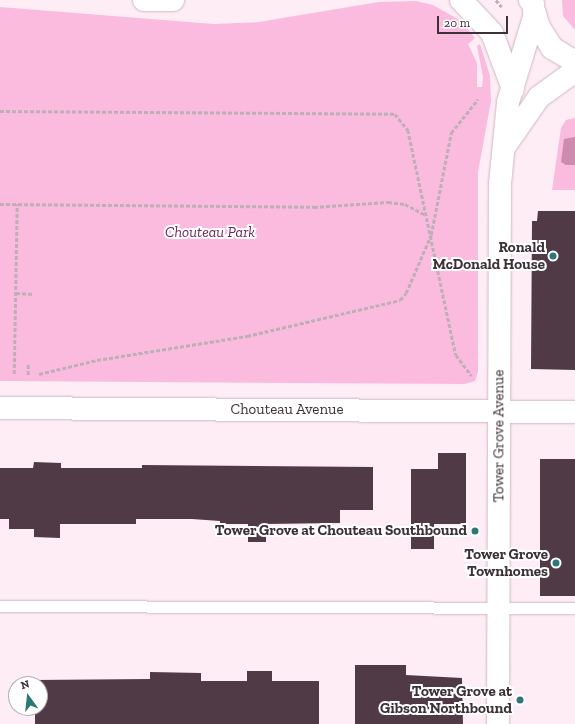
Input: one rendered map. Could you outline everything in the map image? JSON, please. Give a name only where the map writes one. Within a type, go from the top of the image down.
[{"type":"main road","points":[[144,0],[173,0]]},
{"type":"main road","points":[[461,0],[492,33],[513,89]]},
{"type":"main road","name":"Tower Grove Avenue","points":[[498,724],[500,184],[506,117],[533,4]]},
{"type":"main road","name":"Tower Grove Avenue","points":[[533,4],[544,38],[552,48],[575,62]]},
{"type":"main road","name":"Tower Grove Avenue","points":[[503,149],[539,97],[575,71]]},
{"type":"main road","name":"Chouteau Avenue","points":[[0,408],[575,412]]},
{"type":"lane","points":[[0,606],[575,608]]},
{"type":"path","points":[[39,374],[97,360],[247,336],[394,302],[406,293],[431,235],[440,199],[446,145],[451,133],[478,99]]},
{"type":"path","points":[[0,110],[388,112],[402,119],[408,130],[456,355],[472,376]]},
{"type":"path","points":[[0,204],[314,206],[388,202],[405,204],[426,216]]},
{"type":"path","points":[[14,374],[17,204]]},
{"type":"path","points":[[16,293],[34,294]]},
{"type":"path","points":[[10,346],[15,346]]},
{"type":"path","points":[[28,363],[28,374]]},
{"type":"green space","points":[[562,0],[575,0],[575,30],[563,16]]},
{"type":"green space","name":"Chouteau Park","points":[[416,1],[433,5],[461,21],[475,38],[468,44],[477,63],[477,87],[482,87],[483,77],[477,46],[480,44],[490,76],[491,101],[478,172],[478,372],[475,381],[465,384],[0,381],[0,7],[214,24],[259,22],[379,2]]},
{"type":"green space","points":[[575,118],[575,190],[552,190],[561,128],[566,120]]},
{"type":"shaded area","points":[[575,137],[575,165],[566,165],[561,162],[564,139]]},
{"type":"building","name":"Ronald McDonald House","points":[[538,211],[575,211],[575,370],[531,369],[532,221],[537,221]]},
{"type":"building","points":[[438,453],[466,453],[466,524],[434,524],[434,549],[411,549],[411,469],[438,469]]},
{"type":"building","points":[[540,459],[575,459],[575,596],[540,596]]},
{"type":"building","points":[[34,462],[61,463],[61,468],[142,468],[142,465],[373,467],[373,510],[340,510],[340,523],[266,524],[266,542],[248,542],[248,524],[220,524],[220,521],[192,519],[136,519],[136,524],[60,524],[60,538],[34,537],[34,529],[9,529],[9,519],[0,519],[0,468],[33,468]]},
{"type":"building","points":[[355,665],[406,665],[406,675],[462,678],[463,724],[355,724]]},
{"type":"building","points":[[247,671],[272,671],[272,681],[319,681],[319,724],[35,724],[35,716],[48,716],[48,680],[150,679],[150,672],[201,673],[201,681],[247,681]]},
{"type":"place","name":"Ronald McDonald House","points":[[553,256]]},
{"type":"place","name":"Tower Grove at Chouteau Southbound","points":[[475,531]]},
{"type":"place","name":"Tower Grove Townhomes","points":[[556,563]]},
{"type":"place","name":"Tower Grove at Gibson Northbound","points":[[520,700]]}]
